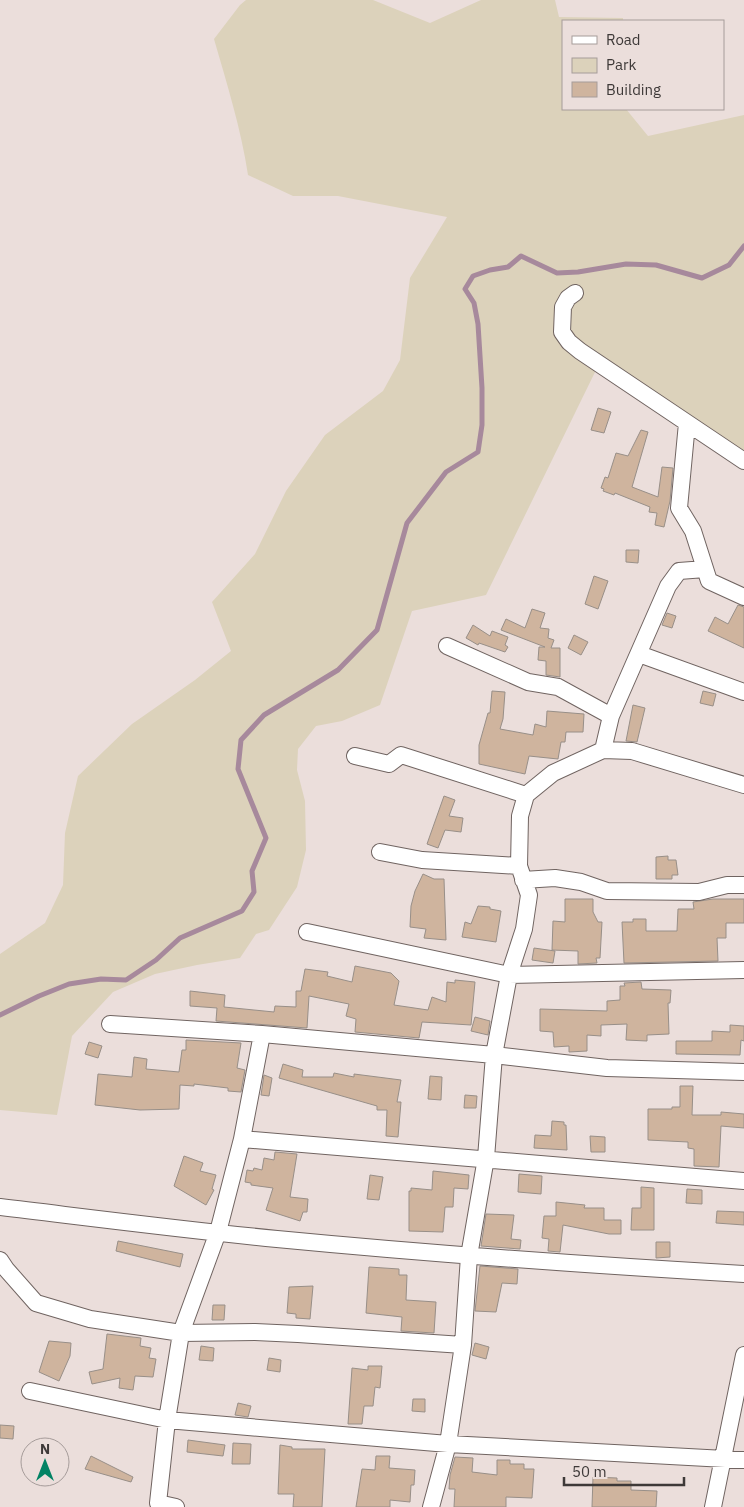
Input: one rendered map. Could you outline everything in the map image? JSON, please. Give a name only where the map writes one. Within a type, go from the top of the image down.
[{"type":"street","points":[[575,293],[568,298],[563,308],[562,332],[569,342],[744,461]]},
{"type":"street","points":[[687,423],[679,508],[693,531],[709,581],[744,597]]},
{"type":"street","points":[[603,750],[611,716],[668,586],[678,571],[705,569]]},
{"type":"street","points":[[447,646],[528,682],[558,687],[611,716]]},
{"type":"street","points":[[639,654],[744,692]]},
{"type":"street","points":[[431,1507],[448,1444],[463,1345],[468,1256],[486,1158],[494,1056],[509,975],[524,929],[528,895],[521,873],[520,816],[526,795],[553,773],[603,750],[632,750],[744,785]]},
{"type":"street","points":[[355,756],[389,764],[401,754],[526,795]]},
{"type":"street","points":[[380,852],[422,860],[573,880],[607,891],[700,892],[727,885],[744,885]]},
{"type":"street","points":[[307,932],[509,975],[744,970]]},
{"type":"street","points":[[110,1024],[262,1034],[607,1068],[744,1072]]},
{"type":"street","points":[[176,1507],[158,1503],[167,1420],[181,1333],[218,1232],[242,1139],[262,1034]]},
{"type":"street","points":[[242,1139],[744,1181]]},
{"type":"street","points":[[0,1207],[218,1232],[468,1256],[744,1274]]},
{"type":"street","points":[[0,1260],[36,1303],[90,1318],[181,1333],[255,1332],[463,1345]]},
{"type":"street","points":[[713,1507],[744,1359]]},
{"type":"street","points":[[30,1390],[167,1420],[448,1444],[744,1460]]},
{"type":"green space","points":[[246,0],[373,0],[430,23],[481,0],[555,0],[559,17],[623,18],[623,20],[562,20],[562,110],[627,110],[648,136],[744,115],[744,457],[597,368],[486,595],[412,611],[380,705],[342,721],[316,726],[298,749],[297,770],[305,801],[306,850],[297,887],[269,930],[256,934],[240,958],[155,974],[113,992],[72,1036],[57,1115],[0,1110],[0,954],[45,923],[63,885],[65,833],[78,776],[132,724],[195,680],[231,651],[212,602],[255,554],[286,491],[325,435],[383,391],[400,360],[410,278],[447,217],[338,196],[293,196],[248,175],[238,124],[214,39]]},
{"type":"building","points":[[598,408],[611,412],[604,433],[591,430]]},
{"type":"building","points":[[641,430],[648,432],[632,487],[658,497],[662,467],[673,468],[670,501],[664,527],[655,525],[657,513],[649,512],[650,507],[615,493],[614,495],[603,491],[604,489],[601,488],[605,477],[608,478],[616,453],[628,456]]},
{"type":"building","points":[[626,550],[639,550],[638,563],[626,562]]},
{"type":"building","points":[[594,576],[608,581],[598,609],[585,604]]},
{"type":"building","points":[[738,605],[744,607],[744,648],[708,631],[715,617],[728,624]]},
{"type":"building","points":[[532,609],[545,613],[540,628],[549,629],[548,638],[554,640],[551,648],[560,648],[560,677],[546,675],[546,661],[538,660],[539,647],[545,647],[501,630],[506,619],[525,628]]},
{"type":"building","points":[[667,613],[676,616],[672,628],[662,625]]},
{"type":"building","points":[[473,625],[490,636],[492,631],[508,637],[505,645],[508,647],[505,652],[479,643],[478,645],[466,638]]},
{"type":"building","points":[[574,635],[588,642],[581,655],[568,648]]},
{"type":"building","points":[[492,691],[505,692],[503,719],[500,729],[533,735],[535,724],[546,727],[547,711],[584,714],[583,732],[566,732],[565,742],[561,742],[558,759],[529,756],[525,774],[479,764],[479,745],[488,713],[490,713]]},
{"type":"building","points":[[703,691],[716,694],[713,706],[700,703]]},
{"type":"building","points":[[633,705],[645,708],[637,742],[626,741]]},
{"type":"building","points":[[444,796],[455,800],[449,816],[463,818],[461,832],[445,830],[438,848],[427,844]]},
{"type":"building","points":[[668,856],[668,860],[676,860],[678,875],[672,875],[672,879],[656,879],[656,857]]},
{"type":"building","points":[[423,874],[434,879],[444,879],[446,940],[424,938],[426,929],[410,927],[411,906],[415,891]]},
{"type":"building","points":[[565,899],[593,899],[593,912],[598,922],[602,922],[600,958],[596,958],[597,963],[578,964],[578,951],[552,950],[553,921],[565,922]]},
{"type":"building","points":[[713,899],[744,899],[744,923],[726,923],[726,938],[717,938],[718,961],[624,963],[622,922],[633,922],[633,919],[646,919],[646,931],[677,931],[678,909],[694,909],[693,902]]},
{"type":"building","points":[[478,906],[490,907],[490,909],[501,911],[496,942],[462,937],[465,922],[471,924]]},
{"type":"building","points":[[534,948],[555,951],[553,963],[532,960]]},
{"type":"building","points":[[355,966],[391,973],[399,981],[394,1005],[428,1010],[432,997],[446,1002],[447,982],[455,983],[455,980],[475,982],[471,1025],[422,1022],[419,1038],[355,1032],[356,1019],[346,1016],[349,1004],[309,996],[307,1028],[216,1021],[217,1008],[190,1006],[190,991],[225,995],[224,1007],[274,1012],[275,1006],[296,1007],[296,991],[301,991],[305,969],[328,972],[327,976],[352,982]]},
{"type":"building","points":[[641,982],[642,989],[671,990],[670,1003],[668,1003],[669,1034],[647,1035],[647,1041],[626,1040],[627,1024],[601,1025],[601,1036],[587,1035],[587,1051],[569,1052],[569,1046],[554,1047],[553,1032],[540,1031],[540,1009],[607,1011],[607,1001],[620,1000],[620,986],[625,986],[624,983]]},
{"type":"building","points":[[475,1017],[490,1021],[488,1035],[471,1031]]},
{"type":"building","points":[[730,1025],[744,1026],[744,1041],[741,1040],[740,1055],[676,1054],[676,1041],[712,1041],[712,1031],[730,1032]]},
{"type":"building","points":[[186,1040],[241,1043],[237,1068],[245,1070],[241,1092],[228,1091],[228,1088],[194,1084],[194,1086],[180,1085],[179,1109],[140,1110],[95,1105],[98,1074],[132,1077],[134,1057],[147,1059],[146,1069],[179,1072],[182,1050],[186,1050]]},
{"type":"building","points":[[89,1042],[102,1046],[98,1058],[85,1054]]},
{"type":"building","points":[[283,1064],[303,1070],[302,1077],[333,1077],[334,1073],[354,1077],[354,1074],[401,1080],[397,1102],[401,1102],[398,1137],[386,1136],[387,1110],[377,1110],[377,1106],[279,1078]]},
{"type":"building","points":[[264,1075],[272,1078],[269,1096],[261,1095]]},
{"type":"building","points":[[430,1076],[442,1077],[441,1100],[428,1099]]},
{"type":"building","points":[[680,1086],[693,1086],[692,1115],[721,1115],[721,1112],[744,1114],[744,1128],[721,1126],[719,1167],[694,1166],[694,1149],[688,1148],[688,1142],[648,1140],[648,1109],[680,1107]]},
{"type":"building","points":[[465,1095],[477,1096],[476,1108],[464,1108]]},
{"type":"building","points":[[552,1121],[564,1122],[564,1125],[566,1125],[567,1150],[534,1148],[535,1135],[551,1136]]},
{"type":"building","points":[[590,1136],[605,1137],[605,1152],[591,1152]]},
{"type":"building","points":[[275,1152],[297,1154],[290,1197],[308,1199],[307,1212],[303,1212],[300,1221],[266,1210],[273,1188],[251,1185],[251,1183],[245,1182],[247,1170],[253,1171],[254,1168],[262,1170],[264,1158],[274,1160]]},
{"type":"building","points":[[184,1156],[203,1163],[200,1171],[216,1175],[212,1189],[214,1190],[206,1205],[174,1186]]},
{"type":"building","points":[[433,1171],[469,1175],[468,1189],[454,1188],[453,1207],[445,1207],[443,1232],[409,1231],[409,1191],[411,1191],[411,1188],[432,1190]]},
{"type":"building","points":[[519,1174],[542,1176],[541,1194],[518,1192]]},
{"type":"building","points":[[370,1175],[383,1177],[379,1200],[367,1199]]},
{"type":"building","points":[[641,1187],[654,1188],[654,1230],[631,1230],[632,1208],[641,1208]]},
{"type":"building","points":[[687,1189],[702,1190],[702,1204],[686,1203]]},
{"type":"building","points":[[556,1202],[585,1205],[584,1208],[604,1208],[604,1220],[621,1220],[621,1234],[609,1234],[563,1225],[560,1252],[548,1251],[549,1239],[542,1238],[544,1216],[556,1216]]},
{"type":"building","points":[[717,1211],[744,1212],[744,1225],[716,1223]]},
{"type":"building","points":[[486,1214],[514,1215],[511,1239],[521,1240],[520,1249],[481,1246]]},
{"type":"building","points":[[118,1241],[183,1254],[180,1267],[116,1251]]},
{"type":"building","points":[[656,1242],[670,1242],[670,1257],[656,1258]]},
{"type":"building","points":[[480,1266],[518,1269],[517,1284],[502,1283],[496,1312],[475,1311]]},
{"type":"building","points":[[369,1267],[399,1269],[399,1275],[407,1275],[406,1300],[436,1302],[434,1333],[401,1331],[402,1317],[366,1313]]},
{"type":"building","points":[[313,1286],[310,1319],[296,1318],[296,1314],[287,1313],[289,1287]]},
{"type":"building","points":[[213,1305],[225,1305],[224,1320],[212,1320]]},
{"type":"building","points":[[107,1334],[141,1338],[140,1346],[151,1348],[149,1358],[156,1359],[153,1377],[135,1376],[133,1390],[119,1388],[120,1378],[92,1384],[89,1372],[103,1369]]},
{"type":"building","points":[[49,1341],[71,1343],[70,1356],[59,1381],[39,1372]]},
{"type":"building","points":[[475,1343],[489,1347],[486,1359],[472,1355]]},
{"type":"building","points":[[201,1346],[214,1348],[213,1361],[199,1360]]},
{"type":"building","points":[[269,1358],[281,1360],[280,1372],[267,1370]]},
{"type":"building","points":[[368,1366],[382,1366],[380,1388],[375,1387],[373,1406],[364,1406],[362,1424],[348,1424],[352,1368],[368,1370]]},
{"type":"building","points":[[413,1399],[425,1399],[425,1412],[412,1411]]},
{"type":"building","points":[[238,1403],[251,1406],[248,1417],[235,1415]]},
{"type":"building","points":[[0,1425],[14,1426],[13,1439],[0,1438]]},
{"type":"building","points":[[188,1440],[225,1445],[223,1456],[187,1452]]},
{"type":"building","points":[[233,1443],[251,1444],[250,1464],[232,1464]]},
{"type":"building","points":[[280,1445],[292,1447],[292,1449],[325,1449],[322,1507],[293,1507],[294,1494],[278,1494]]},
{"type":"building","points":[[91,1456],[133,1477],[131,1482],[85,1469]]},
{"type":"building","points":[[376,1456],[390,1456],[389,1468],[415,1470],[414,1485],[411,1485],[410,1502],[390,1500],[390,1507],[356,1507],[362,1469],[375,1470]]},
{"type":"building","points":[[455,1457],[473,1458],[472,1472],[497,1475],[497,1460],[510,1460],[510,1464],[524,1464],[524,1469],[534,1469],[532,1498],[506,1497],[506,1507],[454,1507],[455,1489],[449,1489],[450,1475]]},
{"type":"building","points":[[593,1477],[617,1478],[617,1481],[631,1481],[631,1490],[657,1491],[656,1507],[592,1507]]},
{"type":"waterway","points":[[0,1015],[69,984],[101,979],[126,980],[156,960],[180,938],[242,911],[254,892],[252,871],[266,838],[238,769],[241,740],[264,715],[338,670],[377,630],[407,523],[446,472],[478,452],[482,425],[478,324],[474,303],[465,289],[473,276],[490,270],[508,267],[521,256],[557,273],[578,272],[626,264],[656,265],[702,278],[729,265],[744,246]]}]
